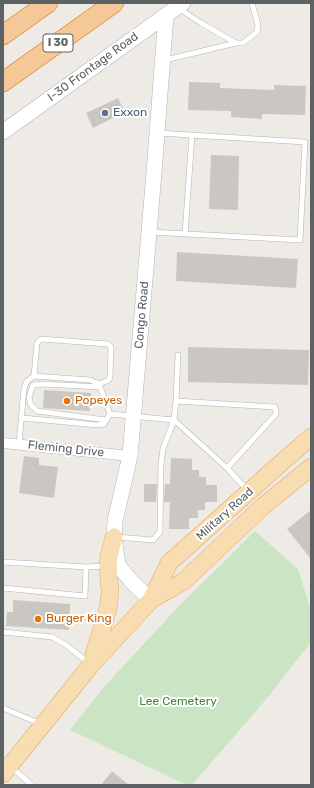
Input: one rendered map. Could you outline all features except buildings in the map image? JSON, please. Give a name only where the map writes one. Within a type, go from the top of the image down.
[{"type":"highway","points":[[3,35],[48,3]]},
{"type":"highway","name":"I 30","points":[[3,82],[114,3]]},
{"type":"main road","name":"Military Road","points":[[6,770],[91,665],[151,600],[169,563],[311,437]]},
{"type":"main road","name":"Military Road","points":[[151,600],[184,582],[262,507],[308,473]]},
{"type":"main road","points":[[91,665],[108,609],[113,565],[109,556],[114,536]]},
{"type":"street","name":"Congo Road","points":[[114,536],[115,521],[130,456],[162,60],[175,8]]},
{"type":"street","name":"I-30 Frontage Road","points":[[3,132],[175,8]]},
{"type":"street","name":"Fleming Drive","points":[[3,443],[130,456]]},
{"type":"street","points":[[113,565],[151,600]]},
{"type":"lane","points":[[162,60],[243,42],[257,32],[258,25],[252,3]]},
{"type":"lane","points":[[175,8],[236,43]]},
{"type":"lane","points":[[149,232],[300,240],[305,142],[157,133]]},
{"type":"lane","points":[[184,234],[192,135]]},
{"type":"lane","points":[[34,376],[37,343],[41,339],[108,344],[111,347],[109,380],[100,385],[42,384],[33,386],[28,397],[31,405],[37,411],[106,420]]},
{"type":"lane","points":[[114,536],[153,540],[160,532],[161,464],[163,449],[174,420],[178,355]]},
{"type":"lane","points":[[19,444],[24,388],[27,381],[34,376],[90,380],[100,385],[110,414]]},
{"type":"lane","points":[[176,401],[275,407],[276,414],[227,468]]},
{"type":"lane","points":[[110,414],[174,420],[227,468],[249,492]]},
{"type":"lane","points":[[22,418],[98,425],[104,424],[110,414]]},
{"type":"lane","points":[[3,562],[77,567],[113,565]]},
{"type":"lane","points":[[3,588],[85,596],[86,567]]},
{"type":"lane","points":[[3,632],[52,637],[66,645],[91,665]]},
{"type":"lane","points":[[3,708],[43,724]]},
{"type":"lane","points":[[6,770],[32,785]]},
{"type":"green space","name":"Lee Cemetery","points":[[255,531],[298,569],[311,611],[311,642],[268,697],[192,785],[187,785],[70,730],[103,688],[178,607]]},
{"type":"place","name":"Exxon","points":[[105,113]]},
{"type":"place","name":"Popeyes","points":[[67,401]]},
{"type":"place","name":"Burger King","points":[[38,619]]}]
